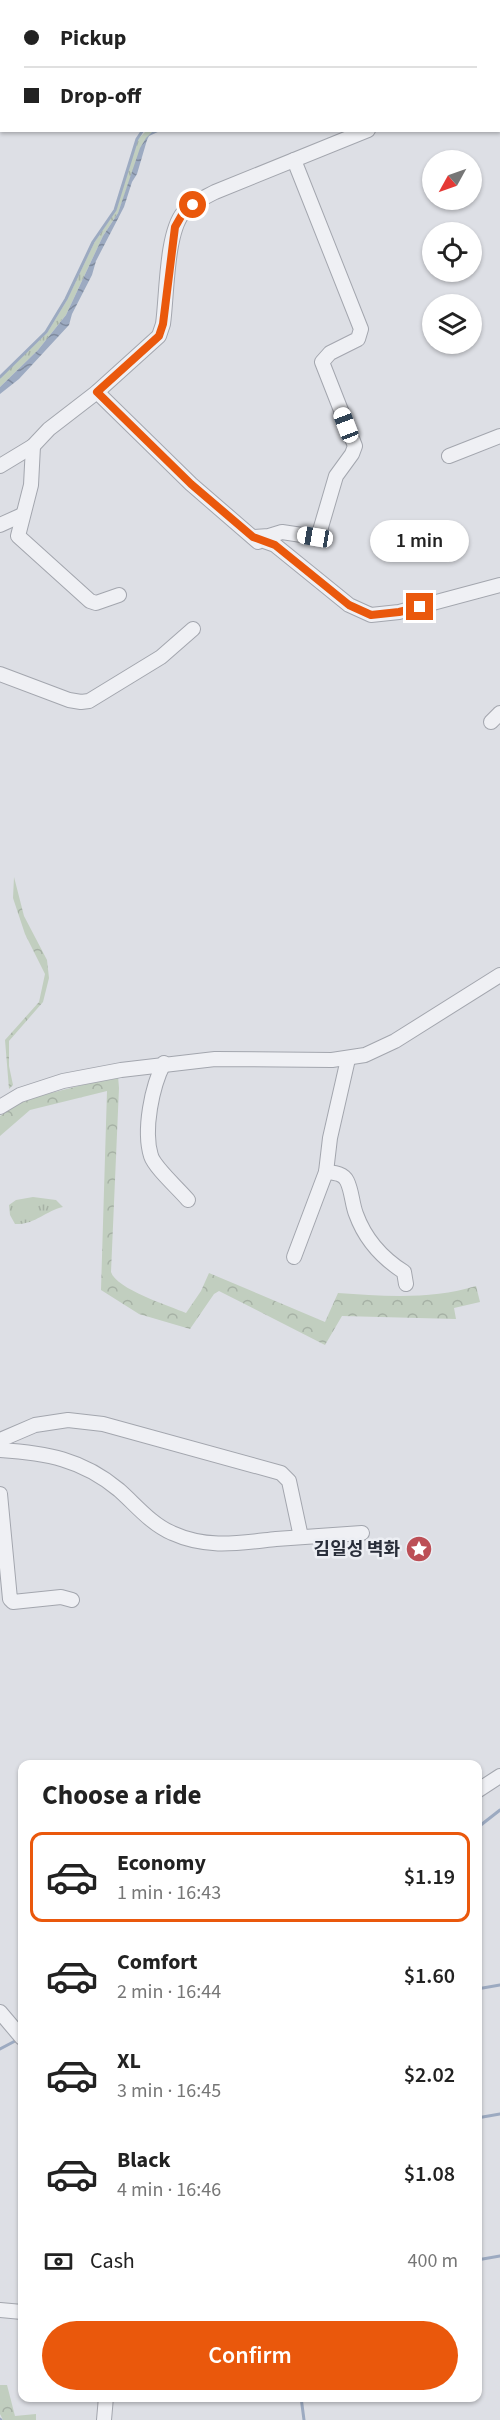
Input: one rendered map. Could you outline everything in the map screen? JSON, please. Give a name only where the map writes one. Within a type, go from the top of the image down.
[{"type":"street","points":[[0,466],[33,446],[49,429],[97,392],[159,336],[163,324],[171,246],[175,227],[183,213],[203,198],[363,132]]},
{"type":"street","points":[[253,537],[282,532],[315,537],[319,534],[336,476],[355,446],[322,362],[330,353],[358,339],[361,329],[294,160]]},
{"type":"street","points":[[97,392],[191,484],[272,554]]},
{"type":"street","points":[[449,456],[500,436]]},
{"type":"street","points":[[33,446],[31,485],[18,536],[90,601],[96,603],[118,595]]},
{"type":"street","points":[[0,525],[22,515]]},
{"type":"street","points":[[253,537],[275,545],[349,605],[371,615],[399,612],[500,585]]},
{"type":"street","points":[[0,674],[69,700],[89,701],[161,657],[193,629]]},
{"type":"street","points":[[0,1107],[20,1095],[63,1081],[164,1064],[215,1059],[348,1059],[365,1055],[395,1041],[500,975]]},
{"type":"street","points":[[294,1257],[326,1172],[330,1138],[348,1059]]},
{"type":"street","points":[[164,1064],[156,1079],[148,1130],[152,1158],[188,1200]]},
{"type":"street","points":[[326,1172],[341,1174],[347,1180],[356,1215],[370,1241],[385,1260],[404,1272],[406,1284]]},
{"type":"street","points":[[0,1440],[35,1425],[68,1420],[91,1423],[280,1473],[289,1480],[302,1538]]},
{"type":"street","points":[[0,1450],[63,1458],[100,1477],[171,1533],[197,1542],[222,1545],[362,1533]]},
{"type":"street","points":[[0,1494],[10,1599],[13,1602],[61,1597],[72,1600]]},
{"type":"street","points":[[482,1788],[500,1776]]},
{"type":"street","points":[[0,2012],[18,2028]]},
{"type":"street","points":[[0,2310],[18,2312]]},
{"type":"street","points":[[104,2420],[106,2402]]},
{"type":"green space","points":[[145,132],[152,132],[143,143],[118,213],[103,236],[66,315],[38,350],[0,387],[0,378],[47,333],[67,300],[94,243],[116,210],[138,139]]},
{"type":"green space","points":[[14,877],[24,916],[47,960],[49,978],[43,1002],[9,1041],[9,1066],[13,1085],[9,1089],[5,1040],[39,1002],[45,974],[25,934],[13,898]]},
{"type":"green space","points":[[118,1076],[111,1272],[123,1285],[186,1313],[201,1291],[209,1273],[325,1322],[338,1293],[389,1296],[425,1295],[476,1286],[480,1302],[454,1308],[456,1319],[342,1316],[325,1345],[219,1291],[214,1294],[190,1329],[139,1314],[101,1290],[107,1091],[30,1110],[0,1136],[0,1116],[20,1103],[35,1097]]},
{"type":"green space","points":[[33,1197],[56,1200],[63,1207],[34,1220],[15,1224],[10,1215],[9,1205],[16,1200]]},
{"type":"green space","points":[[0,2385],[7,2385],[15,2416],[36,2414],[36,2420],[3,2420],[0,2414]]},
{"type":"water","points":[[152,132],[158,132],[149,136],[147,140],[124,207],[96,261],[69,325],[19,379],[0,394],[0,387],[38,350],[66,315],[103,236],[118,213],[140,148],[146,138]]},
{"type":"waterway","points":[[0,377],[46,332],[66,299],[93,242],[115,210],[137,139],[142,132]]},
{"type":"waterway","points":[[482,1824],[500,1810]]},
{"type":"waterway","points":[[482,1988],[500,1985]]},
{"type":"waterway","points":[[0,2049],[17,2040]]},
{"type":"waterway","points":[[482,2117],[500,2114]]},
{"type":"waterway","points":[[482,2259],[500,2256]]},
{"type":"waterway","points":[[302,2402],[304,2420]]},
{"type":"place","name":"김일성 벽화","points":[[419,1549]]},
{"type":"route","points":[[193,205],[183,213],[175,227],[163,324],[159,336],[97,392],[191,484],[253,537],[275,545],[349,605],[371,615],[420,607]]}]
